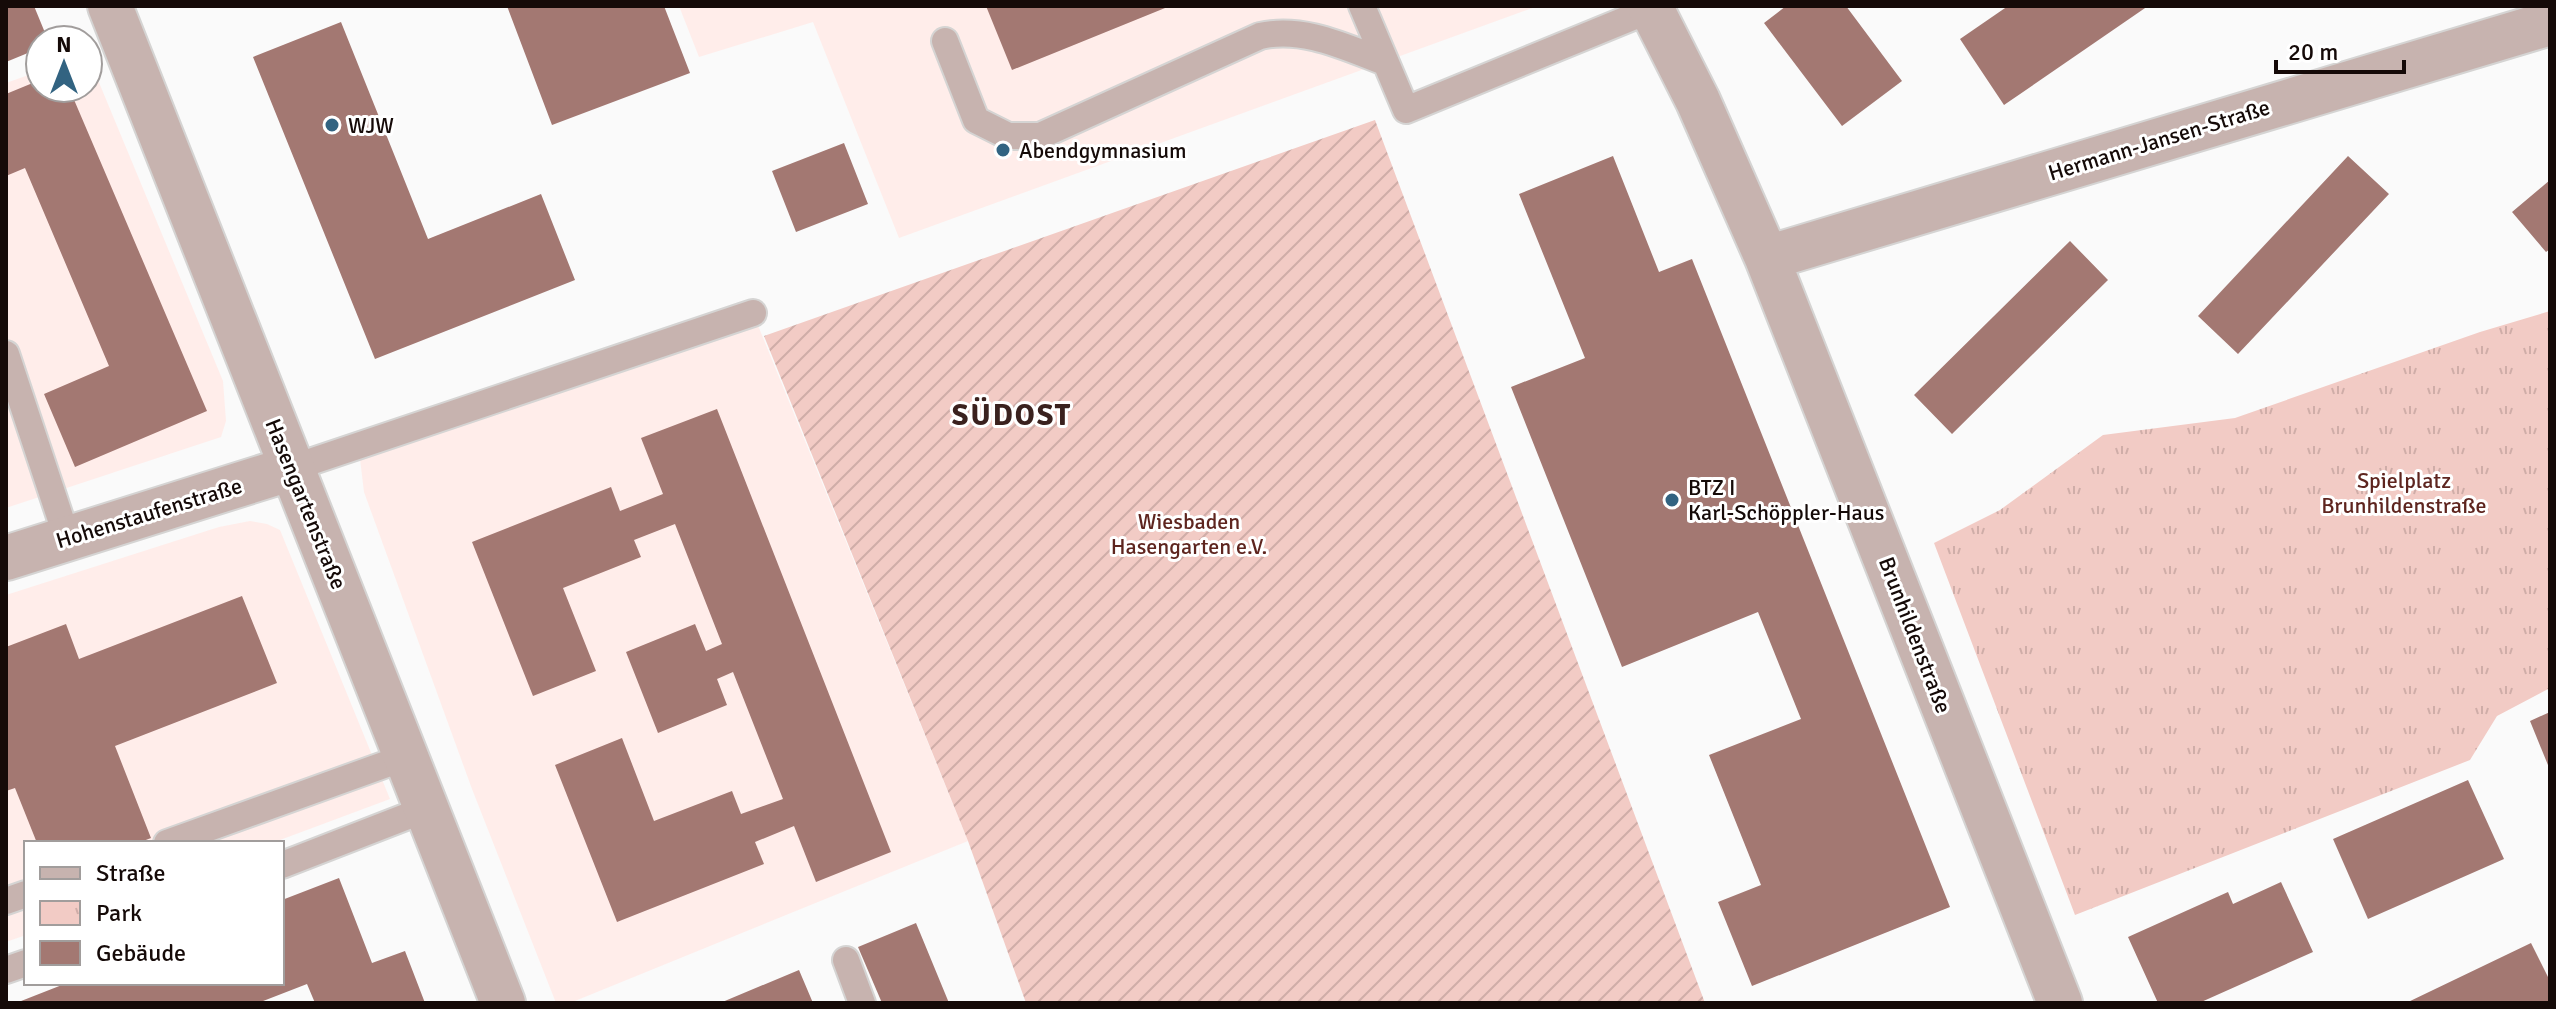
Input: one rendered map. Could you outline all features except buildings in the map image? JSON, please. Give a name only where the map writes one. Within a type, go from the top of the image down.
[{"type":"street","name":"Hasengartenstraße","points":[[110,6],[503,1003]]},
{"type":"street","name":"Brunhildenstraße","points":[[1651,7],[1698,101],[1767,258],[2060,1003]]},
{"type":"street","name":"Hermann-Jansen-Straße","points":[[1767,258],[2550,23]]},
{"type":"street","name":"Hohenstaufenstraße","points":[[6,558],[292,468]]},
{"type":"lane","points":[[1362,6],[1406,110],[1651,7]]},
{"type":"lane","points":[[945,41],[976,120],[1008,136],[1040,136],[1260,36],[1278,32],[1328,41],[1385,62]]},
{"type":"lane","points":[[292,468],[753,313]]},
{"type":"lane","points":[[6,354],[67,538]]},
{"type":"lane","points":[[173,841],[406,757]]},
{"type":"lane","points":[[284,864],[426,809]]},
{"type":"lane","points":[[846,960],[862,1003]]},
{"type":"shaded area","name":"Abendgymnasium","points":[[679,6],[1538,6],[899,238],[813,22],[699,57]]},
{"type":"shaded area","points":[[24,77],[24,104],[104,104],[104,95],[223,381],[226,421],[221,437],[6,508],[6,83]]},
{"type":"shaded area","points":[[757,323],[968,841],[570,1003],[556,1003],[472,789],[364,492],[360,459]]},
{"type":"shaded area","points":[[250,521],[280,530],[390,799],[277,841],[24,841],[24,936],[6,942],[6,595],[219,527]]},
{"type":"green space","name":"Wiesbaden Hasengarten e.V.","points":[[1375,120],[1705,1003],[1026,1003],[968,841],[764,336]]},
{"type":"green space","name":"Spielplatz Brunhildenstraße","points":[[2550,311],[2550,688],[2497,716],[2470,760],[2075,915],[1934,543],[2000,510],[2103,435],[2235,418],[2480,332]]},
{"type":"place","name":"WJW","points":[[332,125]]},
{"type":"place","name":"Abendgymnasium","points":[[1003,150]]},
{"type":"place","name":"BTZ I Karl-Schöppler-Haus","points":[[1672,500]]},
{"type":"district","name":"SÜDOST","points":[[1012,415]]}]
